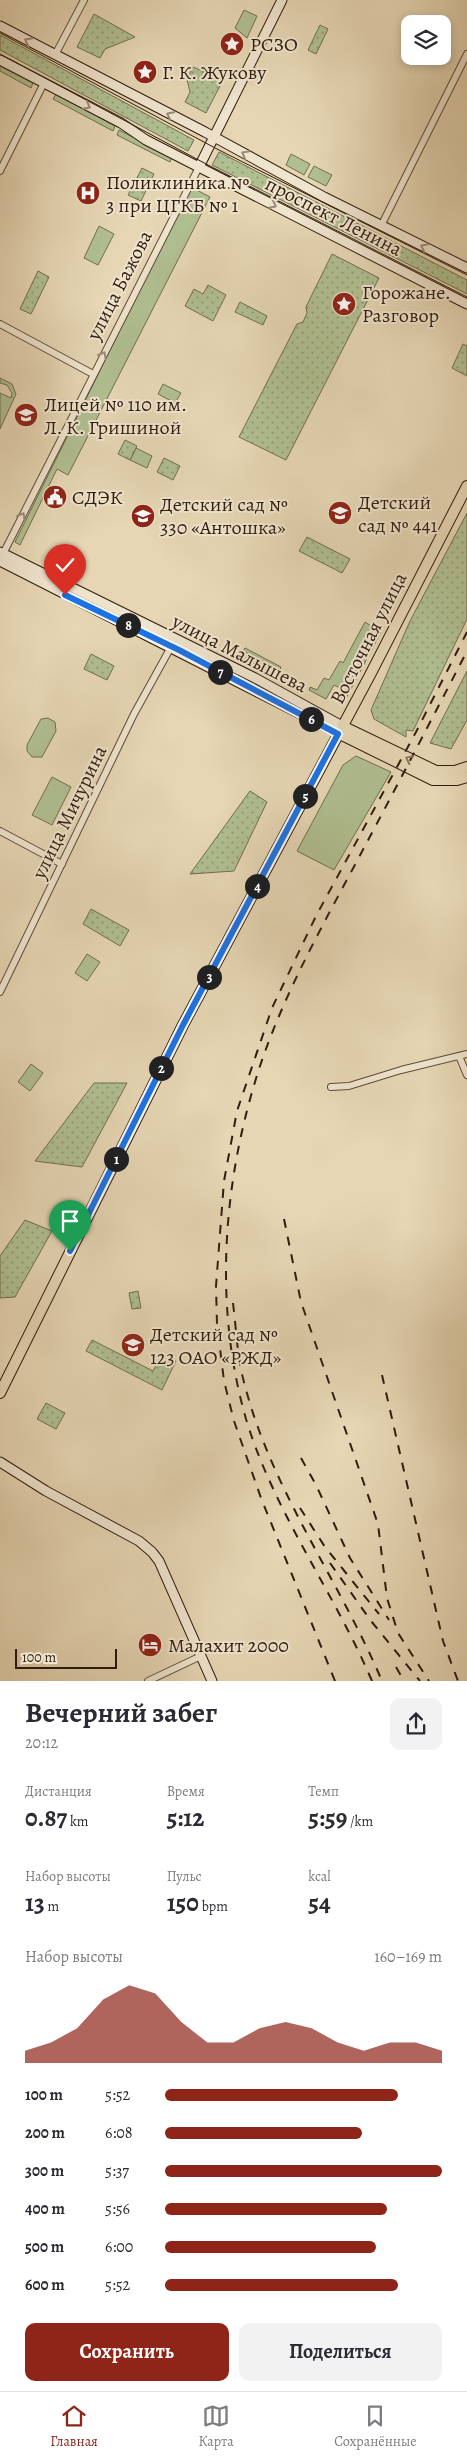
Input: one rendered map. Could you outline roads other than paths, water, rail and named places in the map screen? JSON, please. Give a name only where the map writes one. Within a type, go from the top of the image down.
[{"type":"main road","name":"улица Бажова","points":[[199,167],[282,0]]},
{"type":"main road","name":"проспект Ленина","points":[[0,26],[381,226],[467,268]]},
{"type":"main road","name":"проспект Ленина","points":[[0,60],[121,123],[146,140],[467,304]]},
{"type":"main road","name":"Восточная улица","points":[[0,1393],[170,1051],[467,486]]},
{"type":"main road","name":"улица Малышева","points":[[1,556],[171,647],[340,729],[436,771],[455,771],[467,768]]},
{"type":"main road","name":"улица Малышева","points":[[1,556],[255,678],[340,729],[432,780],[457,780],[467,777]]},
{"type":"main road","points":[[0,1462],[46,1491],[139,1541],[152,1552],[165,1574],[212,1681]]},
{"type":"street","points":[[56,56],[84,0]]},
{"type":"street","points":[[381,226],[467,54]]},
{"type":"street","points":[[0,171],[44,83]]},
{"type":"street","name":"улица Бажова","points":[[1,556],[199,167]]},
{"type":"street","points":[[0,324],[93,374]]},
{"type":"street","name":"улица Мичурина","points":[[0,992],[138,706],[171,647]]},
{"type":"street","points":[[0,831],[62,864]]},
{"type":"street","points":[[332,1087],[349,1086],[401,1070],[467,1054]]},
{"type":"street","points":[[459,1056],[467,1075]]},
{"type":"street","points":[[148,1681],[201,1656]]},
{"type":"tram line","points":[[0,33],[217,149],[467,275]]},
{"type":"tram line","points":[[0,54],[208,165],[467,297]]},
{"type":"railway","points":[[335,1681],[261,1498],[234,1421],[224,1381],[217,1324],[216,1286],[224,1181],[237,1111],[272,1008],[316,916],[416,732],[467,632]]},
{"type":"railway","points":[[372,1681],[357,1648],[272,1487],[246,1419],[229,1331],[226,1287],[231,1197],[247,1109],[270,1037],[282,1009],[323,925],[467,651]]},
{"type":"railway","points":[[284,1219],[301,1302],[378,1524],[387,1598],[398,1633],[429,1681]]},
{"type":"railway","points":[[233,1303],[242,1374],[254,1415],[269,1455],[286,1493],[345,1605],[382,1681]]},
{"type":"railway","points":[[382,1375],[443,1641],[458,1681]]},
{"type":"railway","points":[[301,1458],[316,1485],[350,1558],[389,1620]]},
{"type":"railway","points":[[300,1508],[325,1547],[379,1614]]},
{"type":"railway","points":[[330,1563],[371,1621],[420,1681]]},
{"type":"railway","points":[[396,1667],[404,1681]]},
{"type":"place","name":"РСЗО","points":[[232,44]]},
{"type":"place","name":"Г. К. Жукову","points":[[145,72]]},
{"type":"place","name":"Поликлиника № 3 при ЦГКБ № 1","points":[[88,193]]},
{"type":"place","name":"Горожане. Разговор","points":[[344,304]]},
{"type":"place","name":"Лицей № 110 им. Л. К. Гришиной","points":[[26,415]]},
{"type":"place","name":"СДЭК","points":[[55,497]]},
{"type":"place","name":"Детский сад № 441","points":[[340,513]]},
{"type":"place","name":"Детский сад № 330 «Антошка»","points":[[143,516]]},
{"type":"place","name":"Детский сад № 123 ОАО «РЖД»","points":[[133,1345]]},
{"type":"place","name":"Малахит 2000","points":[[150,1645]]}]
